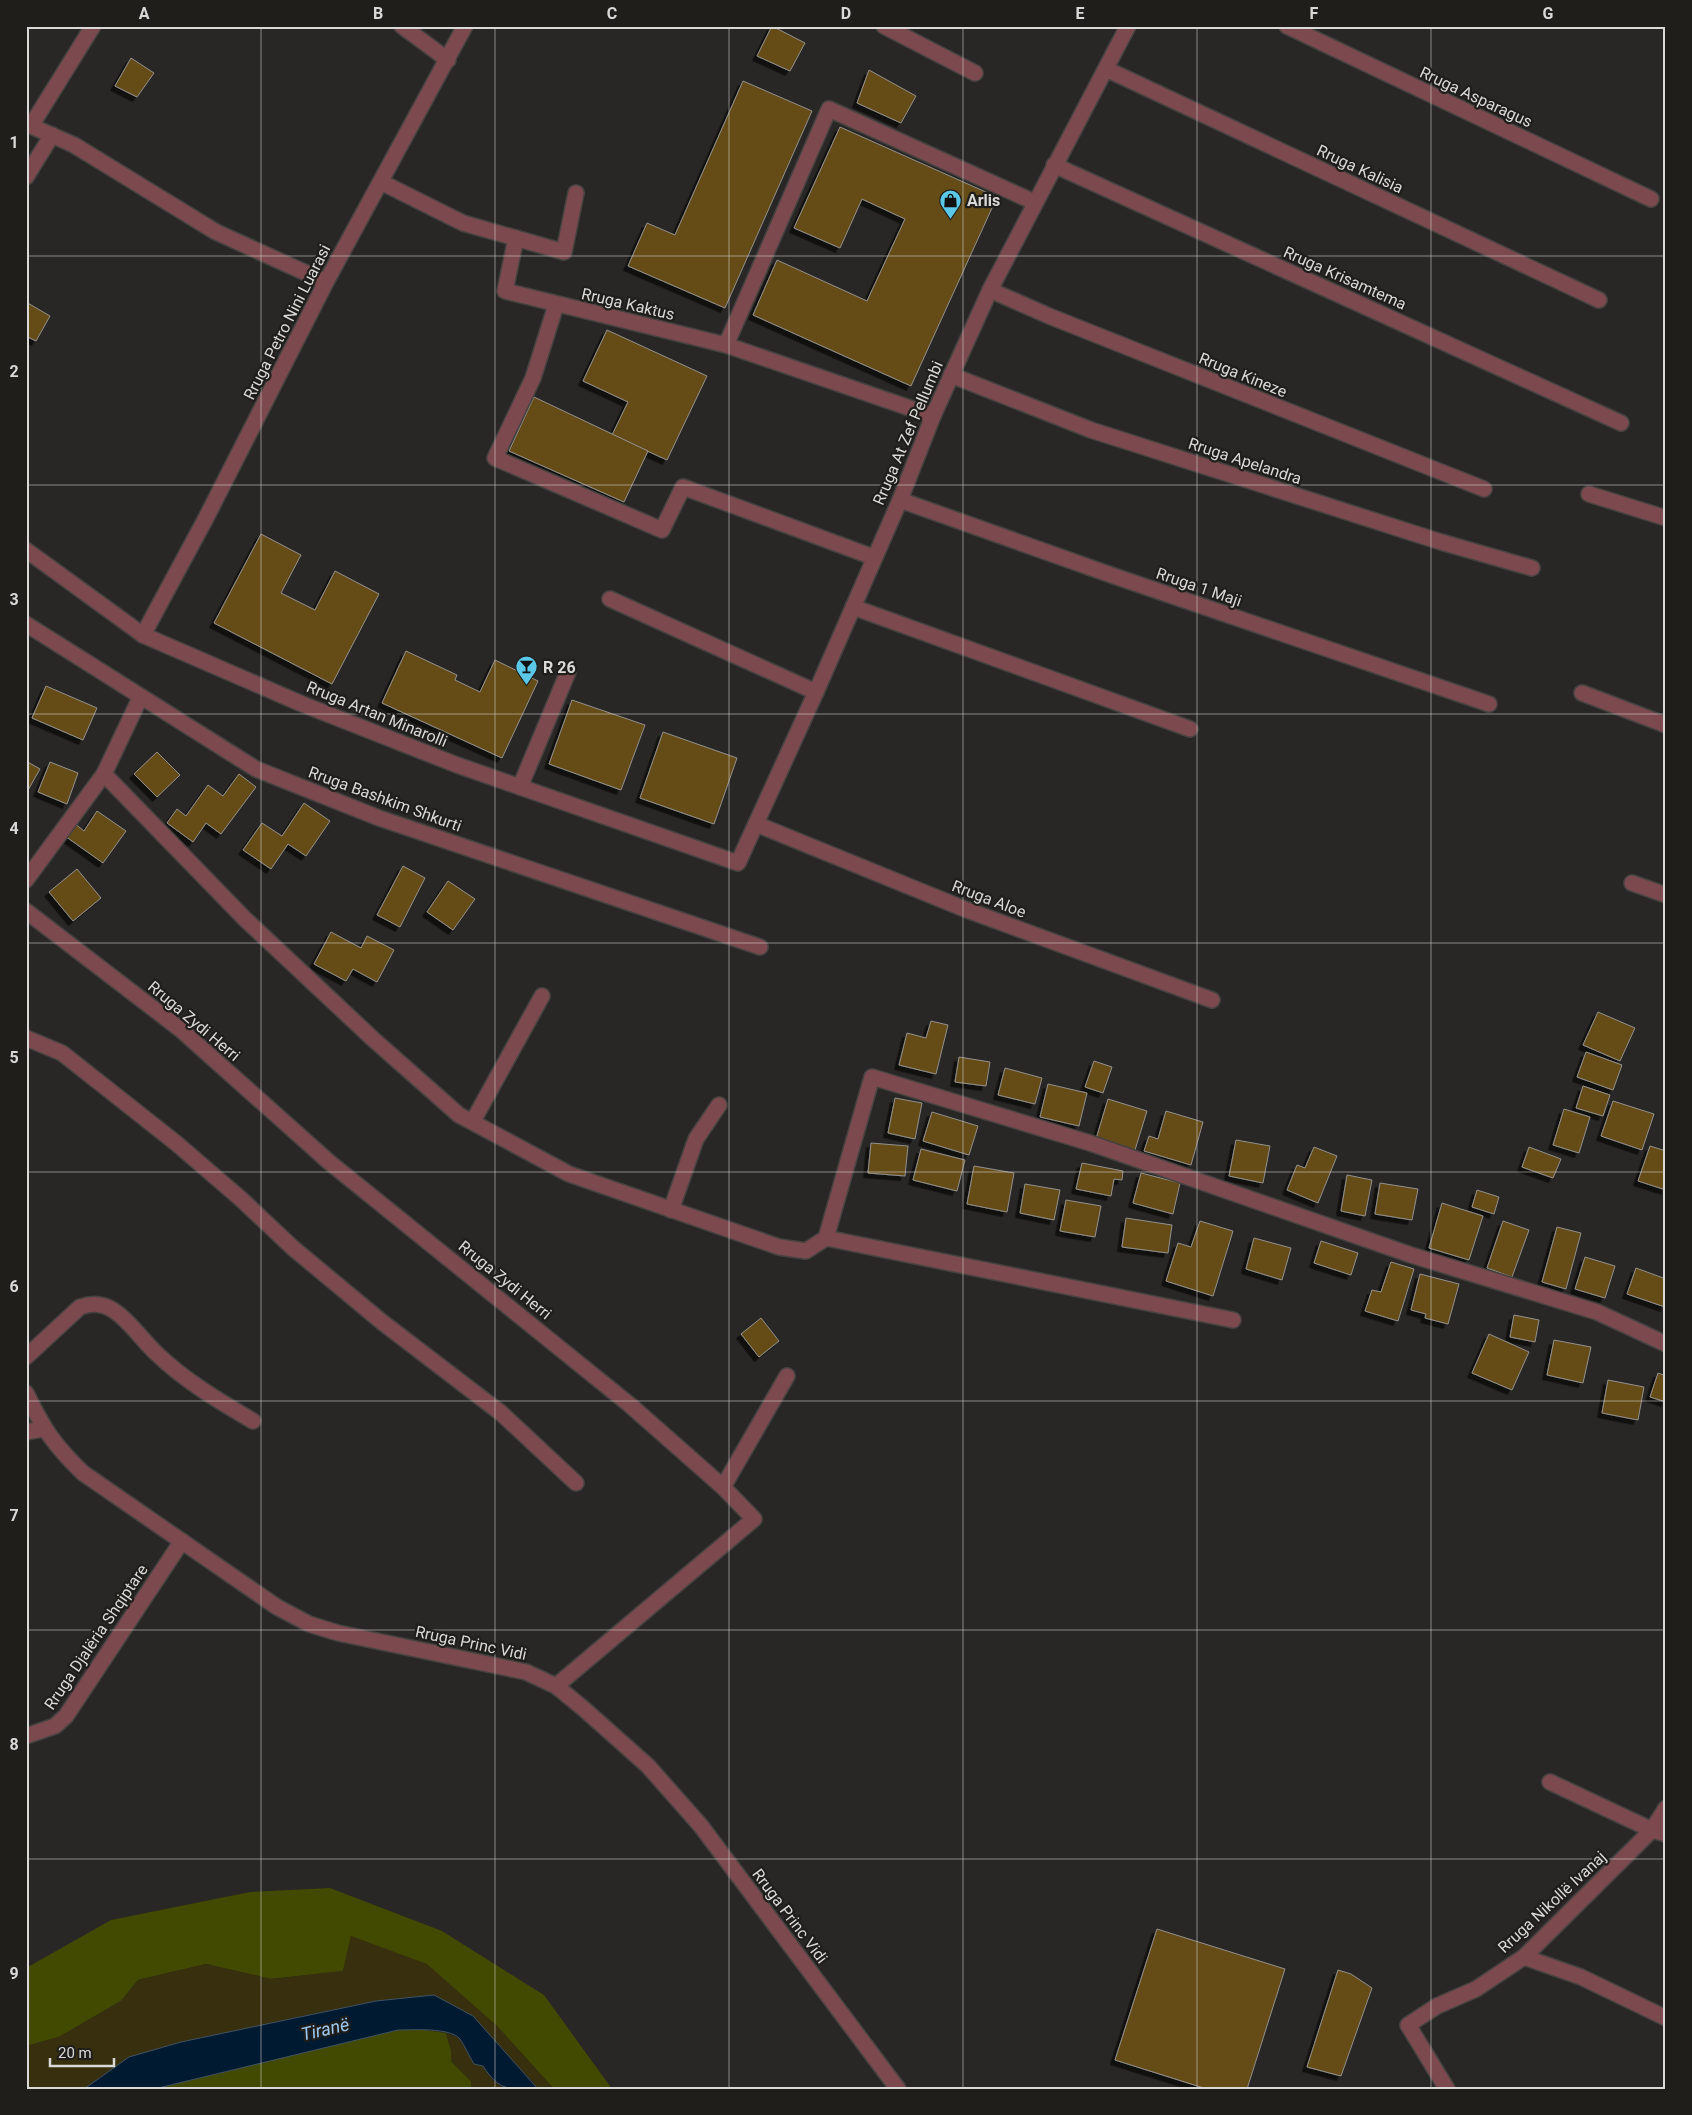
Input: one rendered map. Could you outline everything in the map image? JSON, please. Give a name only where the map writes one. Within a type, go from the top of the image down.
[{"type":"street","points":[[93,26],[31,126],[74,145],[216,232],[326,282]]},
{"type":"street","points":[[402,26],[448,60]]},
{"type":"street","name":"Rruga Petro Nini Luarasi","points":[[143,635],[206,518],[326,282],[465,26]]},
{"type":"street","points":[[884,26],[975,73]]},
{"type":"street","name":"Rruga At Zef Pellumbi","points":[[738,863],[816,692],[873,557],[900,500],[933,416],[990,290],[1034,202],[1128,26]]},
{"type":"street","name":"Rruga Asparagus","points":[[1287,26],[1651,199]]},
{"type":"street","name":"Rruga Kalisia","points":[[1106,69],[1599,300]]},
{"type":"street","points":[[726,345],[829,109],[1034,202]]},
{"type":"street","points":[[26,176],[52,135]]},
{"type":"street","name":"Rruga Krisamtema","points":[[1054,165],[1621,423]]},
{"type":"street","points":[[382,182],[463,222],[564,252],[576,193]]},
{"type":"street","name":"Rruga Kaktus","points":[[516,238],[505,291],[726,345],[933,416]]},
{"type":"street","name":"Rruga Kineze","points":[[990,290],[1058,320],[1484,489]]},
{"type":"street","points":[[556,305],[533,378],[495,458],[662,530],[683,487],[873,557]]},
{"type":"street","name":"Rruga Apelandra","points":[[951,375],[1091,430],[1441,542],[1532,568]]},
{"type":"street","points":[[1589,494],[1666,518]]},
{"type":"street","name":"Rruga 1 Maji","points":[[900,500],[1114,576],[1489,704]]},
{"type":"street","name":"Rruga Artan Minarolli","points":[[26,550],[143,635],[302,704],[520,788],[738,863]]},
{"type":"street","points":[[610,599],[816,692]]},
{"type":"street","points":[[853,607],[1190,730]]},
{"type":"street","name":"Rruga Bashkim Shkurti","points":[[26,624],[140,698],[256,769],[361,811],[760,948]]},
{"type":"street","points":[[520,788],[568,672]]},
{"type":"street","points":[[1582,693],[1666,725]]},
{"type":"street","points":[[26,880],[104,774],[140,698]]},
{"type":"street","points":[[104,774],[245,920],[372,1039],[459,1115],[569,1174],[780,1247],[806,1250],[826,1238],[1233,1320]]},
{"type":"street","name":"Rruga Aloe","points":[[756,824],[967,910],[1212,1000]]},
{"type":"street","points":[[1632,883],[1666,895]]},
{"type":"street","name":"Rruga Zydi Herri","points":[[26,911],[180,1029],[329,1162],[623,1399],[723,1487],[754,1519],[556,1686]]},
{"type":"street","points":[[473,1121],[542,996]]},
{"type":"street","points":[[26,1038],[62,1054],[176,1143],[241,1199],[293,1248],[382,1322],[501,1413],[576,1483]]},
{"type":"street","points":[[826,1238],[872,1077],[1090,1143],[1411,1255],[1597,1312],[1666,1344]]},
{"type":"street","points":[[671,1210],[696,1139],[719,1105]]},
{"type":"street","points":[[26,1357],[80,1307],[91,1303],[104,1306],[115,1310],[157,1355],[208,1395],[253,1421]]},
{"type":"street","points":[[723,1487],[787,1376]]},
{"type":"street","name":"Rruga Princ Vidi","points":[[26,1393],[43,1429],[83,1473],[277,1607],[309,1624],[346,1635],[526,1672],[556,1686],[612,1732],[648,1766],[701,1826],[898,2089]]},
{"type":"street","points":[[26,1432],[43,1429]]},
{"type":"street","name":"Rruga Djalëria Shqiptare","points":[[26,1736],[55,1726],[66,1716],[182,1541]]},
{"type":"street","points":[[1550,1782],[1659,1832]]},
{"type":"street","name":"Rruga Nikollë Ivanaj","points":[[1447,2089],[1408,2024],[1437,2006],[1476,1989],[1524,1957],[1659,1832],[1666,1808]]},
{"type":"street","points":[[1524,1957],[1581,1977],[1666,2018]]},
{"type":"green space","points":[[330,1888],[442,1931],[544,1995],[612,2089],[554,2089],[496,2025],[351,1937],[343,1971],[271,1979],[206,1964],[138,1980],[121,2001],[59,2037],[26,2046],[26,1968],[111,1920],[250,1892]]},
{"type":"green space","points":[[398,2030],[426,2030],[446,2033],[451,2050],[451,2061],[471,2081],[472,2089],[154,2089]]},
{"type":"sand","points":[[351,1936],[427,1964],[496,2025],[554,2089],[538,2089],[531,2079],[434,1995],[376,2001],[292,2018],[129,2057],[84,2089],[26,2089],[26,2046],[59,2037],[121,2001],[138,1980],[206,1964],[271,1979],[343,1971]]},
{"type":"sand","points":[[446,2033],[459,2038],[474,2064],[483,2066],[493,2081],[505,2089],[472,2089],[471,2081],[451,2061],[451,2050]]},
{"type":"water","name":"Tiranë","points":[[434,1995],[473,2016],[538,2089],[512,2089],[500,2085],[483,2066],[474,2064],[462,2042],[455,2035],[440,2031],[398,2030],[154,2089],[84,2089],[129,2057],[181,2042],[376,2001]]},
{"type":"building","points":[[772,26],[805,43],[790,71],[757,56]]},
{"type":"building","points":[[131,58],[154,73],[137,97],[115,86]]},
{"type":"building","points":[[869,70],[916,96],[901,123],[857,103]]},
{"type":"building","points":[[743,81],[812,111],[725,308],[628,266],[647,223],[675,235]]},
{"type":"building","points":[[840,127],[997,197],[911,386],[753,315],[777,260],[867,301],[905,219],[862,199],[840,248],[794,228]]},
{"type":"building","points":[[26,302],[50,316],[36,341],[26,336]]},
{"type":"building","points":[[607,330],[707,376],[667,460],[612,435],[628,402],[583,381]]},
{"type":"building","points":[[534,397],[648,451],[624,502],[509,451]]},
{"type":"building","points":[[261,534],[301,555],[281,593],[315,610],[335,571],[379,594],[332,684],[214,623]]},
{"type":"building","points":[[406,651],[457,675],[455,680],[480,692],[495,660],[538,681],[502,758],[382,703]]},
{"type":"building","points":[[46,686],[97,708],[83,740],[32,718]]},
{"type":"building","points":[[572,700],[645,725],[621,790],[549,764]]},
{"type":"building","points":[[663,732],[737,758],[714,824],[640,798]]},
{"type":"building","points":[[157,752],[180,775],[157,797],[134,774]]},
{"type":"building","points":[[26,761],[40,769],[27,792],[26,792]]},
{"type":"building","points":[[50,762],[78,773],[67,804],[38,792]]},
{"type":"building","points":[[239,774],[256,787],[221,834],[206,823],[193,842],[167,823],[177,809],[186,816],[208,785],[223,796]]},
{"type":"building","points":[[304,803],[330,821],[306,856],[288,844],[271,869],[243,850],[262,823],[282,836]]},
{"type":"building","points":[[97,811],[126,831],[103,863],[65,836],[74,823],[84,831]]},
{"type":"building","points":[[403,866],[425,878],[400,927],[377,915]]},
{"type":"building","points":[[77,869],[101,898],[73,921],[49,892]]},
{"type":"building","points":[[448,881],[475,899],[453,930],[427,912]]},
{"type":"building","points":[[331,932],[361,948],[367,936],[394,950],[377,982],[353,969],[346,981],[314,964]]},
{"type":"building","points":[[1598,1012],[1635,1028],[1620,1061],[1583,1045]]},
{"type":"building","points":[[931,1021],[948,1025],[936,1074],[899,1065],[907,1033],[926,1038]]},
{"type":"building","points":[[1586,1052],[1622,1065],[1613,1090],[1577,1077]]},
{"type":"building","points":[[959,1057],[990,1062],[986,1086],[955,1082]]},
{"type":"building","points":[[1094,1061],[1112,1067],[1103,1093],[1085,1087]]},
{"type":"building","points":[[1005,1068],[1042,1078],[1035,1104],[998,1095]]},
{"type":"building","points":[[1048,1084],[1087,1093],[1079,1126],[1040,1117]]},
{"type":"building","points":[[1583,1086],[1610,1095],[1603,1116],[1576,1108]]},
{"type":"building","points":[[895,1098],[922,1103],[915,1139],[888,1133]]},
{"type":"building","points":[[1108,1099],[1147,1111],[1135,1150],[1096,1139]]},
{"type":"building","points":[[1613,1101],[1654,1114],[1642,1150],[1601,1136]]},
{"type":"building","points":[[1564,1109],[1590,1117],[1579,1153],[1553,1145]]},
{"type":"building","points":[[1166,1111],[1203,1122],[1191,1165],[1144,1151],[1149,1136],[1158,1139]]},
{"type":"building","points":[[932,1112],[978,1126],[969,1155],[923,1141]]},
{"type":"building","points":[[1236,1140],[1270,1146],[1263,1183],[1229,1176]]},
{"type":"building","points":[[871,1143],[908,1146],[905,1176],[868,1173]]},
{"type":"building","points":[[1650,1146],[1666,1151],[1666,1190],[1638,1181]]},
{"type":"building","points":[[1314,1147],[1337,1156],[1318,1203],[1287,1190],[1297,1165],[1305,1168]]},
{"type":"building","points":[[1529,1147],[1561,1159],[1553,1178],[1522,1167]]},
{"type":"building","points":[[921,1149],[965,1160],[957,1191],[913,1180]]},
{"type":"building","points":[[1082,1163],[1123,1171],[1122,1180],[1114,1179],[1111,1196],[1076,1189]]},
{"type":"building","points":[[974,1166],[1014,1173],[1007,1212],[967,1204]]},
{"type":"building","points":[[1141,1173],[1180,1183],[1173,1214],[1133,1203]]},
{"type":"building","points":[[1347,1175],[1372,1180],[1365,1216],[1341,1211]]},
{"type":"building","points":[[1380,1183],[1418,1189],[1412,1220],[1375,1214]]},
{"type":"building","points":[[1025,1184],[1060,1190],[1054,1220],[1020,1213]]},
{"type":"building","points":[[1477,1190],[1499,1197],[1494,1214],[1472,1207]]},
{"type":"building","points":[[1066,1200],[1101,1206],[1095,1237],[1060,1231]]},
{"type":"building","points":[[1442,1203],[1483,1216],[1469,1260],[1429,1248]]},
{"type":"building","points":[[1126,1218],[1172,1225],[1168,1253],[1122,1247]]},
{"type":"building","points":[[1200,1221],[1233,1231],[1213,1296],[1166,1281],[1178,1243],[1191,1247]]},
{"type":"building","points":[[1503,1221],[1529,1230],[1512,1277],[1487,1268]]},
{"type":"building","points":[[1557,1227],[1581,1233],[1566,1289],[1542,1282]]},
{"type":"building","points":[[1254,1238],[1291,1248],[1282,1280],[1246,1269]]},
{"type":"building","points":[[1321,1241],[1358,1253],[1351,1275],[1314,1263]]},
{"type":"building","points":[[1585,1257],[1615,1266],[1605,1298],[1575,1289]]},
{"type":"building","points":[[1391,1262],[1414,1269],[1398,1321],[1365,1311],[1372,1290],[1381,1292]]},
{"type":"building","points":[[1636,1268],[1666,1279],[1665,1307],[1627,1294]]},
{"type":"building","points":[[1420,1274],[1459,1284],[1448,1324],[1425,1318],[1426,1314],[1411,1310]]},
{"type":"building","points":[[1514,1315],[1539,1320],[1535,1342],[1510,1337]]},
{"type":"building","points":[[761,1318],[779,1341],[759,1357],[741,1334]]},
{"type":"building","points":[[1489,1334],[1529,1352],[1512,1390],[1472,1373]]},
{"type":"building","points":[[1554,1340],[1591,1347],[1583,1383],[1547,1375]]},
{"type":"building","points":[[1658,1373],[1666,1376],[1666,1402],[1650,1397]]},
{"type":"building","points":[[1608,1380],[1644,1387],[1638,1420],[1602,1413]]},
{"type":"building","points":[[1157,1929],[1285,1969],[1247,2089],[1207,2089],[1115,2060]]},
{"type":"building","points":[[1338,1970],[1351,1974],[1372,1988],[1341,2076],[1307,2067]]},
{"type":"place","name":"Arlis","points":[[951,219]]},
{"type":"place","name":"R 26","points":[[527,686]]}]
